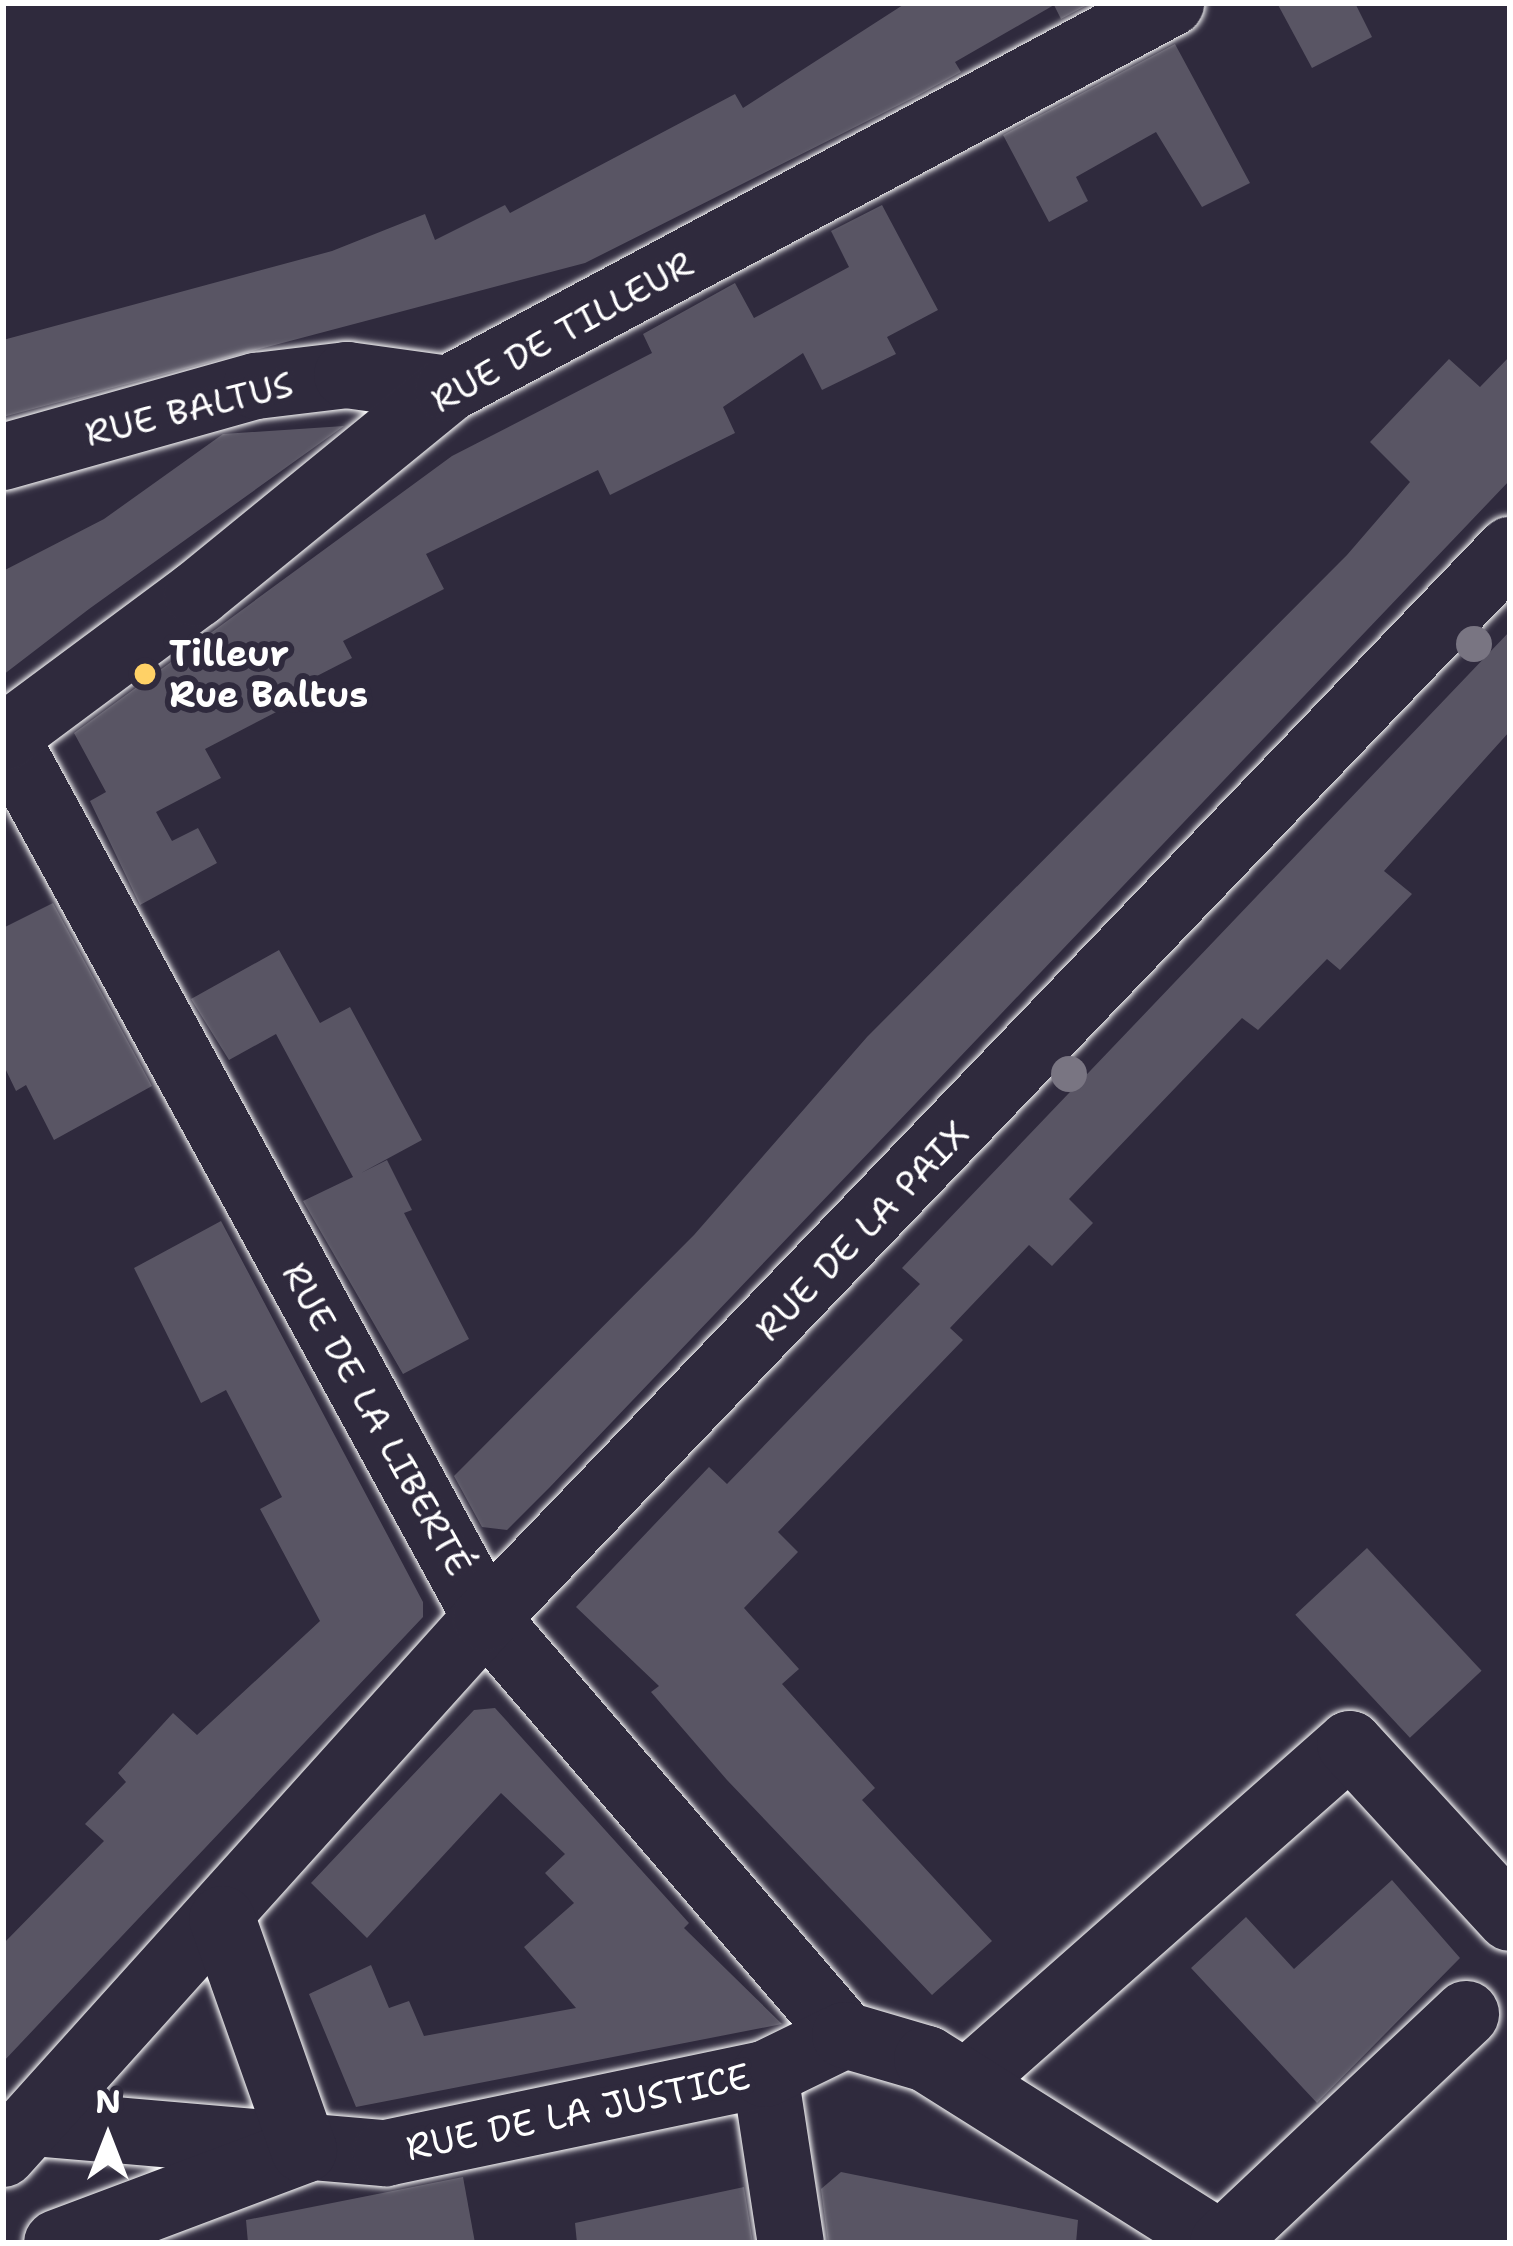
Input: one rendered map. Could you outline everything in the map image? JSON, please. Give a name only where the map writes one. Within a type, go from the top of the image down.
[{"type":"street","name":"RUE DE TILLEUR","points":[[4,737],[197,595],[448,389],[1172,3]]},
{"type":"street","name":"RUE BALTUS","points":[[3,457],[256,386],[347,375],[448,389]]},
{"type":"street","name":"RUE DE LA PAIX","points":[[18,2139],[222,1919],[486,1618],[1510,550]]},
{"type":"street","name":"RUE DE LA LIBERTÉ","points":[[4,737],[486,1618],[845,2035]]},
{"type":"street","points":[[966,2083],[1350,1744],[1510,1918]]},
{"type":"street","points":[[222,1919],[304,2150]]},
{"type":"street","points":[[845,2035],[927,2060],[1221,2243],[1466,2014]]},
{"type":"street","name":"RUE DE LA JUSTICE","points":[[18,2139],[386,2152],[765,2074],[845,2035]]},
{"type":"street","points":[[765,2074],[791,2243]]},
{"type":"street","name":"RUE DE LA JUSTICE","points":[[57,2243],[304,2150]]},
{"type":"building","points":[[906,3],[1091,3],[1061,19],[1054,5],[955,62],[961,72],[585,263],[3,417],[3,340],[332,251],[425,214],[435,240],[505,205],[510,213],[735,94],[743,108]]},
{"type":"building","points":[[1277,3],[1355,3],[1372,37],[1312,68]]},
{"type":"building","points":[[1175,44],[1250,183],[1202,207],[1156,132],[1076,177],[1088,201],[1049,222],[1003,135]]},
{"type":"building","points":[[882,205],[938,310],[887,337],[896,354],[822,390],[803,353],[723,407],[735,433],[610,495],[598,470],[426,554],[444,589],[343,641],[352,658],[276,697],[282,709],[205,749],[221,778],[156,812],[172,841],[198,828],[217,863],[140,905],[90,801],[106,792],[74,733],[452,456],[652,353],[643,334],[735,283],[754,318],[849,267],[831,231]]},
{"type":"building","points":[[1510,356],[1510,480],[550,1487],[507,1530],[482,1527],[454,1476],[694,1235],[867,1037],[1347,555],[1410,482],[1370,442],[1449,359],[1480,387]]},
{"type":"building","points":[[344,426],[3,675],[3,571],[104,519],[223,434]]},
{"type":"building","points":[[1510,631],[1510,731],[1384,871],[1412,894],[1340,970],[1327,959],[1258,1030],[1242,1018],[1069,1199],[1093,1223],[1052,1266],[1029,1245],[950,1328],[963,1340],[778,1532],[798,1552],[744,1608],[799,1669],[782,1684],[875,1788],[862,1800],[992,1941],[932,1995],[727,1780],[651,1692],[659,1686],[576,1607],[709,1467],[727,1484],[920,1284],[902,1268]]},
{"type":"building","points":[[53,903],[152,1086],[54,1140],[26,1085],[16,1091],[3,1064],[3,928]]},
{"type":"building","points":[[279,950],[320,1023],[350,1007],[422,1140],[361,1173],[387,1160],[412,1210],[404,1213],[469,1339],[403,1374],[303,1201],[353,1177],[276,1034],[229,1060],[191,999]]},
{"type":"building","points":[[221,1221],[423,1602],[423,1617],[3,2062],[3,1944],[104,1841],[85,1824],[126,1782],[118,1773],[173,1713],[197,1735],[320,1621],[260,1509],[282,1497],[226,1390],[201,1403],[134,1268]]},
{"type":"building","points":[[1367,1548],[1482,1671],[1410,1738],[1295,1615]]},
{"type":"building","points":[[495,1708],[689,1923],[684,1928],[782,2024],[356,2107],[309,1994],[371,1965],[389,2008],[409,2001],[424,2036],[576,2008],[524,1947],[574,1903],[545,1873],[565,1854],[501,1793],[367,1938],[311,1883],[474,1710]]},
{"type":"building","points":[[1392,1880],[1460,1958],[1317,2103],[1191,1968],[1246,1917],[1294,1969]]},
{"type":"building","points":[[841,2172],[1078,2220],[1076,2243],[828,2243],[821,2189]]},
{"type":"building","points":[[463,2177],[475,2243],[248,2243],[246,2220]]},
{"type":"building","points":[[744,2187],[753,2243],[577,2243],[575,2223]]},
{"type":"place","name":"Tilleur Rue Baltus","points":[[145,674]]}]
